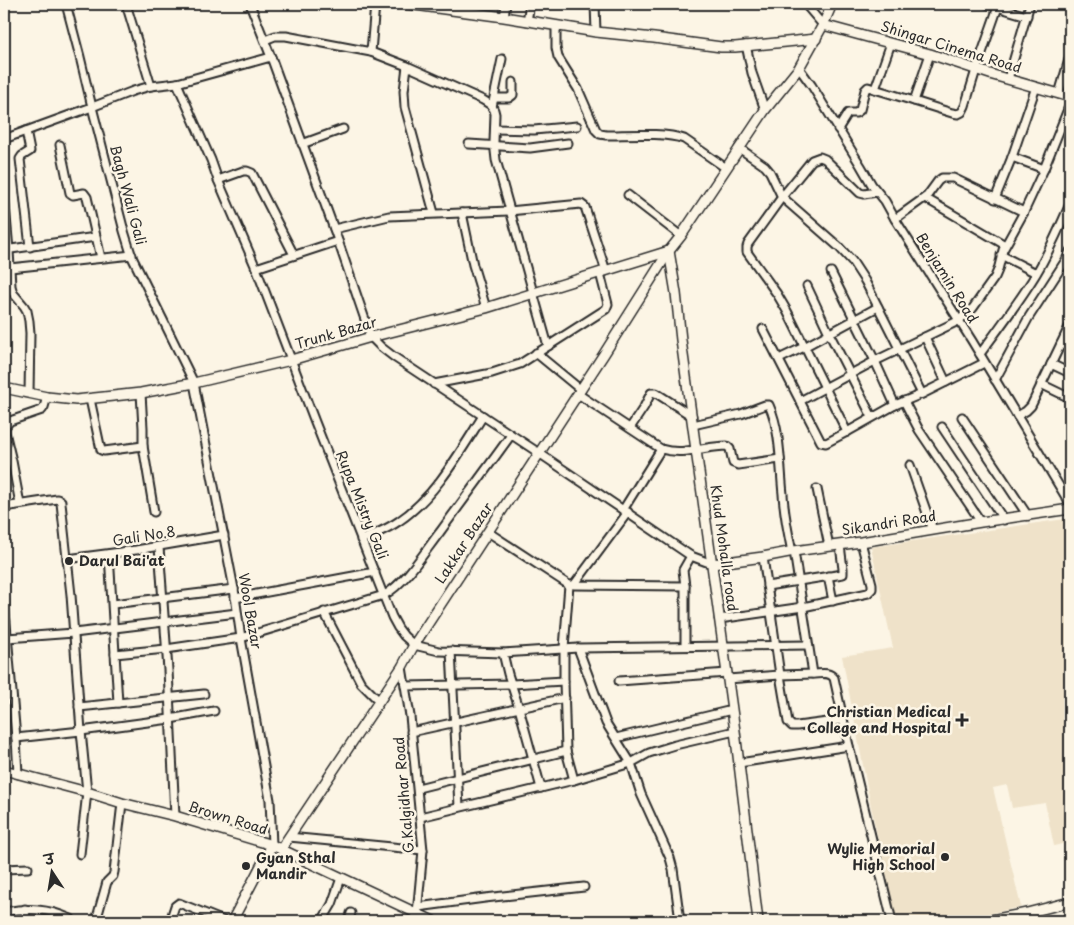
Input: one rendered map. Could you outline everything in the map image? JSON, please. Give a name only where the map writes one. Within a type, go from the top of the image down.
[{"type":"street","name":"Bagh Wali Gali","points":[[66,4],[132,255],[194,383]]},
{"type":"street","points":[[126,4],[151,86]]},
{"type":"street","points":[[250,4],[334,229],[371,337],[394,357],[691,556],[712,564]]},
{"type":"street","points":[[371,52],[375,4]]},
{"type":"street","points":[[407,4],[527,20],[596,32],[721,47],[816,38]]},
{"type":"street","points":[[504,17],[506,4]]},
{"type":"street","points":[[527,20],[530,4]]},
{"type":"street","points":[[595,4],[596,32]]},
{"type":"street","points":[[805,4],[823,24]]},
{"type":"street","points":[[669,251],[765,110],[799,68],[832,4]]},
{"type":"street","points":[[988,4],[1027,16]]},
{"type":"street","points":[[1008,79],[1030,4]]},
{"type":"street","points":[[1062,4],[1070,6]]},
{"type":"street","points":[[838,129],[848,113],[856,113],[860,110],[865,90],[870,87],[952,113],[958,114],[962,112],[998,7]]},
{"type":"street","name":"Shingar Cinema Road","points":[[823,24],[930,54],[976,70],[1070,97]]},
{"type":"street","points":[[556,26],[558,57],[578,89],[596,130],[600,134],[666,135],[679,137],[726,168]]},
{"type":"street","points":[[264,40],[275,36],[286,36],[371,52],[408,66],[483,100],[492,107],[495,114],[494,146],[496,160],[548,346]]},
{"type":"street","points":[[875,89],[891,43]]},
{"type":"street","points":[[746,46],[752,73],[765,110]]},
{"type":"street","points":[[914,101],[930,54]]},
{"type":"street","points":[[1059,94],[1070,56]]},
{"type":"street","points":[[4,139],[92,108],[128,93],[151,86],[177,83],[271,57]]},
{"type":"street","points":[[492,107],[502,60]]},
{"type":"street","points":[[408,66],[404,90],[405,106],[434,213]]},
{"type":"street","name":"Benjamin Road","points":[[799,68],[877,192],[885,201],[1070,504]]},
{"type":"street","points":[[495,98],[509,98],[513,95],[513,82]]},
{"type":"street","name":"Rupa Mistry Gali","points":[[177,83],[256,268],[384,595],[398,628],[414,645]]},
{"type":"street","points":[[995,199],[1036,88]]},
{"type":"street","points":[[800,400],[958,321],[973,308],[995,278],[1001,255],[1044,169],[1070,104]]},
{"type":"street","points":[[495,129],[534,130],[577,126]]},
{"type":"street","points":[[302,144],[343,129]]},
{"type":"street","points":[[26,131],[30,151],[20,159],[30,247]]},
{"type":"street","points":[[469,144],[530,148],[568,143]]},
{"type":"street","points":[[60,145],[70,192],[73,194],[82,192],[86,194],[101,258]]},
{"type":"street","points":[[739,148],[762,163],[768,169],[782,197],[839,247],[852,261],[862,276],[922,394]]},
{"type":"street","points":[[846,432],[782,301],[747,250],[748,244],[812,160],[820,157],[825,159],[860,193],[877,192]]},
{"type":"street","points":[[1012,157],[1044,169]]},
{"type":"street","points":[[218,180],[243,171],[252,173],[294,255]]},
{"type":"street","points":[[895,219],[925,198],[938,181],[948,177],[1024,212]]},
{"type":"street","points":[[4,194],[6,250],[10,268],[11,289],[24,306],[28,316],[30,333],[29,393]]},
{"type":"street","points":[[628,195],[681,236]]},
{"type":"street","points":[[925,198],[1006,245]]},
{"type":"street","points":[[980,354],[1036,273],[1056,236],[1070,204]]},
{"type":"street","points":[[334,229],[390,216],[583,205],[585,207],[603,272],[608,304],[606,309],[520,364],[498,372],[434,384]]},
{"type":"street","points":[[462,213],[473,265],[486,308]]},
{"type":"street","points":[[6,250],[96,237]]},
{"type":"street","points":[[256,268],[338,241]]},
{"type":"street","name":"Trunk Bazar","points":[[4,388],[65,400],[76,400],[141,393],[194,383],[291,360],[371,337],[486,308],[669,251]]},
{"type":"street","name":"Lakkar Bazar","points":[[232,921],[277,847],[289,837],[402,667],[414,645],[580,392],[669,251]]},
{"type":"street","name":"Khud Mohalla road","points":[[669,251],[736,731],[758,921]]},
{"type":"street","points":[[995,380],[1029,317],[1070,251]]},
{"type":"street","points":[[10,268],[132,255]]},
{"type":"street","points":[[1001,255],[1036,273]]},
{"type":"street","points":[[831,272],[895,405]]},
{"type":"street","points":[[807,286],[872,417]]},
{"type":"street","points":[[779,359],[878,307]]},
{"type":"street","points":[[1017,416],[1031,406],[1070,325]]},
{"type":"street","points":[[763,329],[821,442],[826,443],[895,405],[922,394],[984,363]]},
{"type":"street","points":[[925,337],[946,382]]},
{"type":"street","points":[[1061,344],[1070,348]]},
{"type":"street","points":[[536,353],[580,392],[661,449],[685,452],[727,446],[730,449],[733,462],[738,465],[780,459]]},
{"type":"street","points":[[1051,364],[1070,373]]},
{"type":"street","name":"Wool Bazar","points":[[194,383],[234,589],[277,847]]},
{"type":"street","points":[[1041,384],[1070,398]]},
{"type":"street","points":[[630,428],[652,392],[656,392],[692,421],[741,414],[765,405],[770,407],[774,420],[783,496],[799,581],[812,674]]},
{"type":"street","points":[[141,393],[143,446],[154,512]]},
{"type":"street","points":[[20,504],[5,427],[10,421],[42,410],[47,397]]},
{"type":"street","points":[[90,399],[101,450],[143,446]]},
{"type":"street","points":[[904,401],[919,430],[981,522]]},
{"type":"street","points":[[361,540],[390,527],[426,497],[448,469],[483,416]]},
{"type":"street","points":[[962,417],[1028,516]]},
{"type":"street","points":[[942,427],[1004,520]]},
{"type":"street","points":[[115,654],[241,638],[384,595],[397,586],[420,559],[512,435]]},
{"type":"street","points":[[574,780],[566,751],[564,681],[564,648],[571,585],[626,511],[661,449]]},
{"type":"street","points":[[910,465],[933,530]]},
{"type":"street","points":[[817,489],[829,546]]},
{"type":"street","points":[[4,507],[57,499],[61,501],[87,792],[80,854]]},
{"type":"street","name":"Sikandri Road","points":[[712,564],[1070,509]]},
{"type":"street","points":[[488,532],[571,585],[684,586]]},
{"type":"street","name":"Gali No.8","points":[[67,559],[159,547],[224,535]]},
{"type":"street","points":[[719,619],[803,607],[868,593],[872,589],[872,584],[861,542]]},
{"type":"street","points":[[767,586],[841,574],[843,572],[840,545]]},
{"type":"street","points":[[159,547],[175,816]]},
{"type":"street","points":[[110,554],[118,703]]},
{"type":"street","points":[[685,646],[683,570],[691,556]]},
{"type":"street","points":[[763,557],[786,718],[792,726],[805,726],[843,720]]},
{"type":"street","points":[[235,598],[375,572]]},
{"type":"street","points":[[828,576],[833,601]]},
{"type":"street","points":[[113,604],[234,589]]},
{"type":"street","points":[[4,600],[18,774]]},
{"type":"street","points":[[324,612],[361,683],[379,702]]},
{"type":"street","points":[[7,638],[74,633],[237,614]]},
{"type":"street","points":[[414,645],[439,651],[502,653],[564,648],[808,645]]},
{"type":"street","points":[[578,648],[604,717],[631,763],[641,794],[670,858],[680,921]]},
{"type":"street","points":[[450,651],[459,808]]},
{"type":"street","points":[[502,653],[541,788]]},
{"type":"street","name":"G.Kalgidhar Road","points":[[402,667],[418,788],[423,850],[417,914]]},
{"type":"street","points":[[619,681],[828,673],[831,675],[834,678],[892,921]]},
{"type":"street","points":[[405,686],[564,681]]},
{"type":"street","points":[[80,707],[204,694]]},
{"type":"street","points":[[411,732],[565,698]]},
{"type":"street","points":[[616,738],[732,710]]},
{"type":"street","points":[[16,738],[170,720],[214,711]]},
{"type":"street","points":[[420,816],[574,780],[631,763],[649,753],[675,745],[736,731]]},
{"type":"street","points":[[739,763],[849,746]]},
{"type":"street","points":[[418,788],[566,751]]},
{"type":"street","name":"Brown Road","points":[[4,770],[175,816],[277,847],[433,921]]},
{"type":"street","points":[[96,921],[107,882],[114,872],[122,803]]},
{"type":"street","points":[[289,837],[423,850]]},
{"type":"street","points":[[4,869],[28,868]]},
{"type":"street","points":[[322,921],[332,904],[341,878]]},
{"type":"street","points":[[417,914],[485,898],[584,887]]},
{"type":"street","points":[[986,921],[1070,902]]},
{"type":"street","points":[[170,921],[175,906],[179,903],[224,921]]},
{"type":"street","points":[[25,910],[26,921]]},
{"type":"street","points":[[4,912],[45,910],[66,919]]},
{"type":"street","points":[[349,921],[351,913]]},
{"type":"shaded area","name":"Christian Medical College and Hospital","points":[[1065,519],[1070,537],[1070,842],[1054,846],[1045,803],[1012,808],[1007,785],[993,788],[1021,907],[954,921],[896,921],[871,807],[842,656],[893,648],[871,547]]},
{"type":"place","name":"Darul Bai'at","points":[[69,561]]},
{"type":"place","name":"Christian Medical College and Hospital","points":[[962,720]]},
{"type":"place","name":"Wylie Memorial High School","points":[[945,857]]},
{"type":"place","name":"Gyan Sthal Mandir","points":[[246,866]]}]
